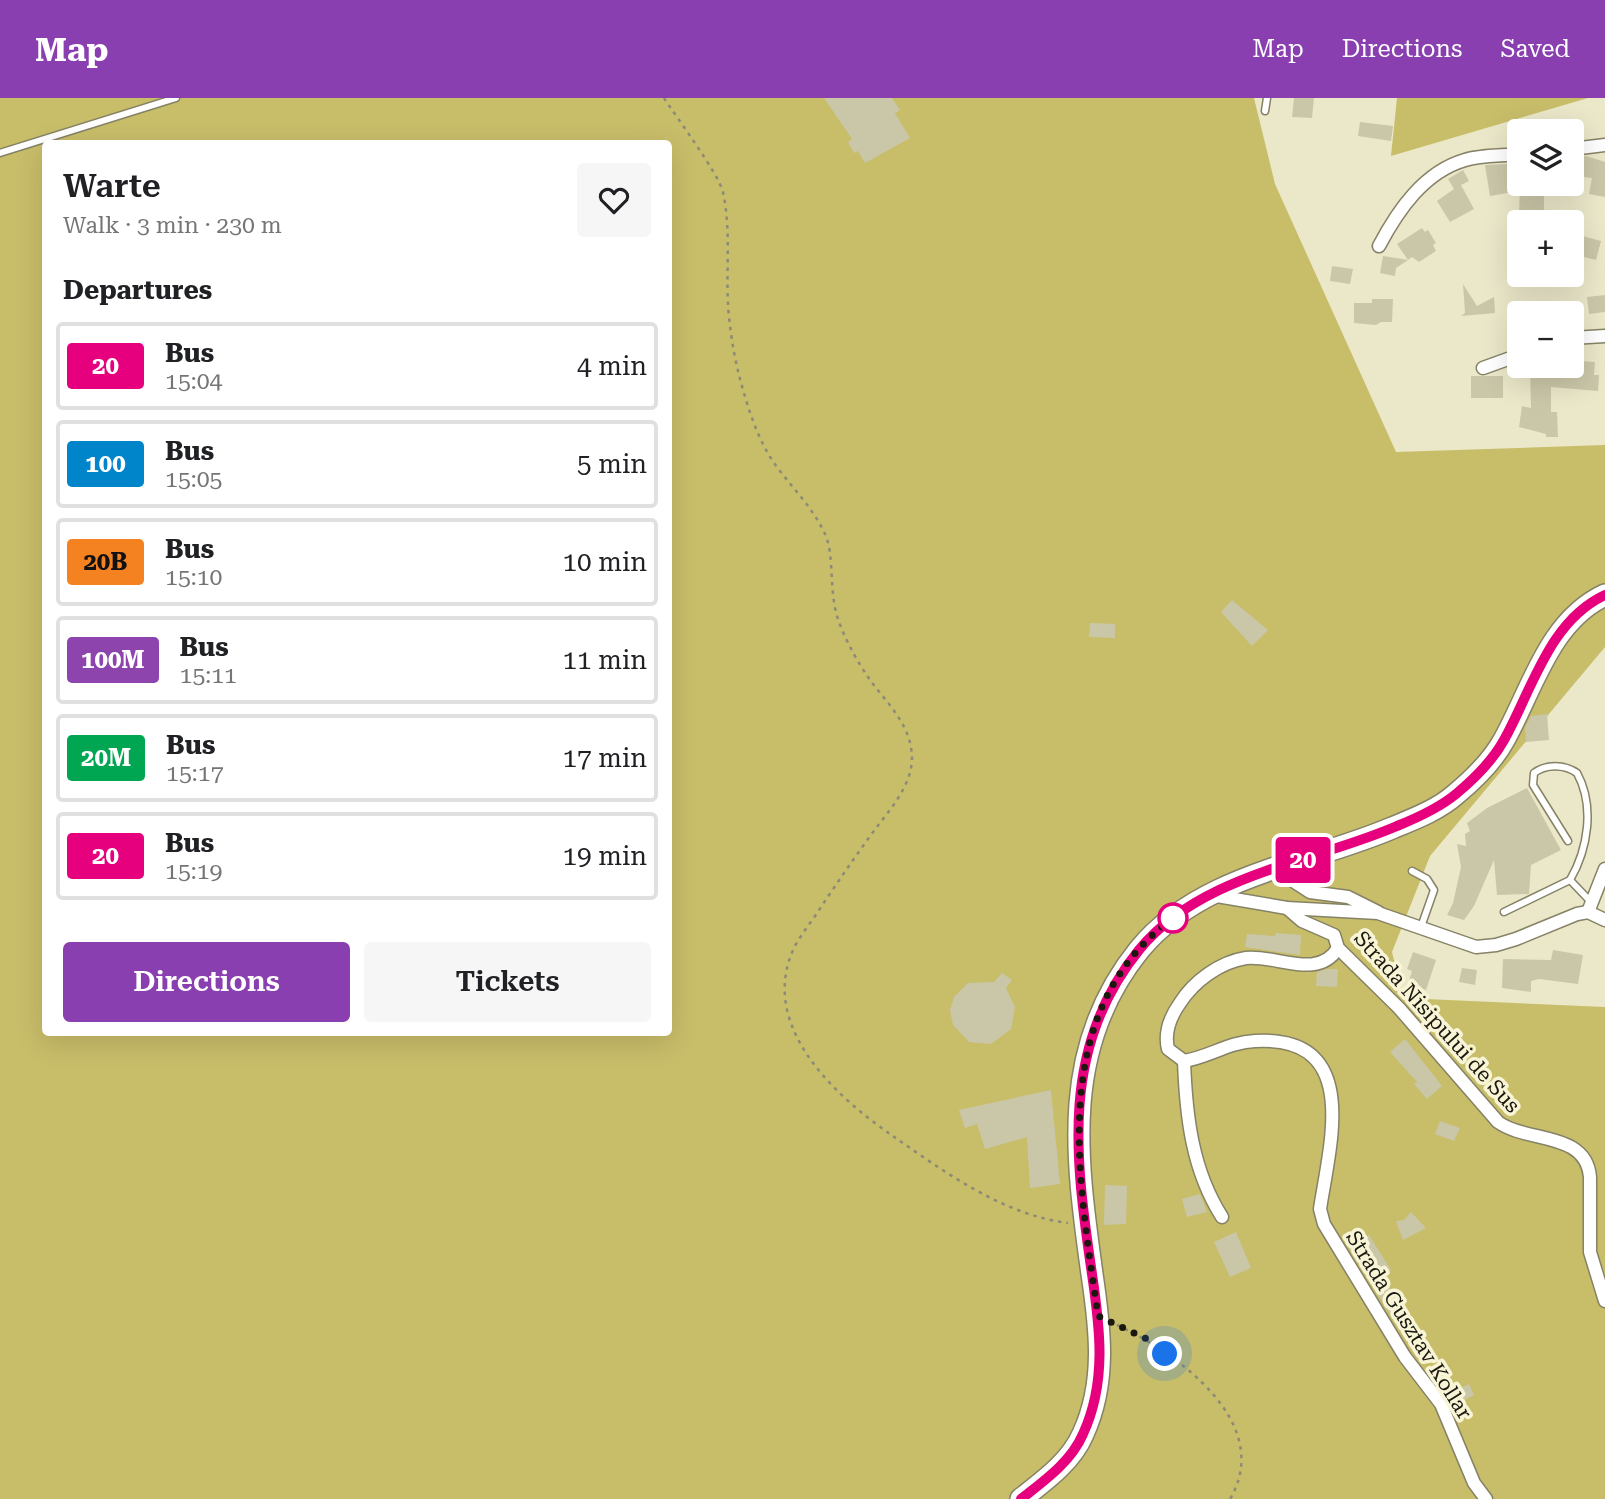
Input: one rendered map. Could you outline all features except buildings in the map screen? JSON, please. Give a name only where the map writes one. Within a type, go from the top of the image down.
[{"type":"main road","points":[[1021,1499],[1070,1455],[1083,1434],[1101,1366],[1098,1316],[1085,1225],[1078,1109],[1081,1078],[1098,1018],[1140,949],[1173,918],[1210,895],[1374,836],[1452,797],[1481,771],[1502,743],[1566,623],[1583,607],[1605,595]]},
{"type":"street","points":[[1584,148],[1605,145]]},
{"type":"street","points":[[1380,246],[1392,221],[1432,177],[1466,159],[1507,155]]},
{"type":"street","points":[[1584,337],[1605,336]]},
{"type":"street","points":[[1483,368],[1507,359]]},
{"type":"street","points":[[1276,870],[1310,892],[1348,897],[1378,913],[1461,944],[1496,945],[1590,908],[1605,869]]},
{"type":"street","points":[[1210,895],[1287,908],[1378,913]]},
{"type":"street","name":"Strada Nisipului de Sus","points":[[1287,908],[1301,922],[1330,932],[1337,939],[1338,947],[1399,1008],[1498,1122],[1508,1129],[1563,1143],[1582,1155],[1589,1165],[1590,1177],[1590,1252],[1605,1301]]},
{"type":"street","points":[[1590,908],[1605,920]]},
{"type":"street","points":[[1222,1217],[1208,1195],[1198,1169],[1186,1101],[1184,1061],[1168,1049],[1168,1025],[1181,1001],[1205,976],[1232,962],[1246,958],[1306,964],[1330,957],[1338,947]]},
{"type":"street","name":"Strada Gusztav Kollar","points":[[1184,1061],[1200,1058],[1235,1043],[1275,1041],[1294,1045],[1310,1054],[1324,1070],[1330,1081],[1333,1111],[1320,1209],[1324,1224],[1405,1357],[1441,1404],[1474,1483],[1486,1499]]},
{"type":"lane","points":[[0,153],[176,98]]},
{"type":"lane","points":[[1265,111],[1267,98]]},
{"type":"lane","points":[[1504,912],[1570,880],[1587,840],[1587,819],[1579,778],[1571,769],[1562,767],[1538,769],[1534,773],[1533,785],[1568,841]]},
{"type":"lane","points":[[1412,871],[1427,879],[1434,890],[1420,929]]},
{"type":"lane","points":[[1570,880],[1590,908]]},
{"type":"path","points":[[664,98],[722,189],[730,253],[728,303],[736,357],[760,437],[776,466],[814,513],[828,539],[831,596],[840,624],[867,675],[899,717],[911,745],[912,767],[898,798],[845,869],[794,948],[785,981],[788,1013],[814,1066],[830,1086],[858,1112],[947,1171],[1008,1206],[1040,1220],[1085,1225]]},
{"type":"path","points":[[1098,1316],[1147,1339],[1219,1398],[1239,1437],[1242,1467],[1230,1499]]},
{"type":"shaded area","points":[[0,98],[1254,98],[1275,184],[1396,452],[1605,445],[1605,647],[1430,856],[1392,952],[1403,998],[1605,1007],[1605,1499],[0,1499]]},
{"type":"shaded area","points":[[1397,98],[1588,98],[1517,119],[1507,119],[1507,122],[1391,156]]},
{"type":"bus line","name":"20","points":[[1021,1499],[1070,1455],[1083,1434],[1101,1366],[1098,1316],[1085,1225],[1078,1109],[1081,1078],[1089,1044],[1098,1018],[1125,970],[1140,949],[1158,931],[1193,903],[1241,882],[1374,836],[1410,821],[1452,797],[1488,763],[1502,743],[1566,623],[1583,607],[1605,595]]},
{"type":"route","points":[[1165,1354],[1147,1339],[1098,1316],[1085,1225],[1078,1109],[1081,1078],[1098,1018],[1111,992],[1140,949],[1173,918]]}]
